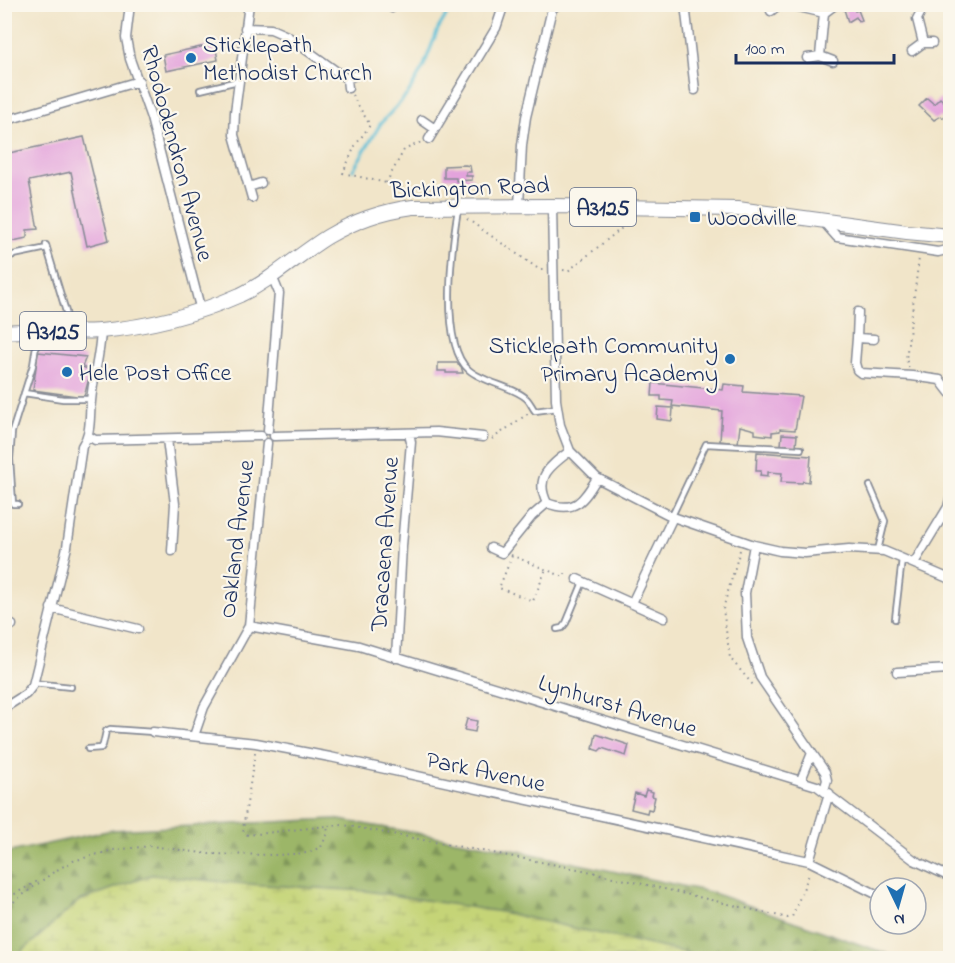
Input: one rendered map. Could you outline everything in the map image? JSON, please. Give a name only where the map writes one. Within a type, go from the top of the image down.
[{"type":"main road","name":"Bickington Road","points":[[4,332],[101,331],[201,311],[243,294],[327,237],[350,225],[394,210],[422,207],[552,206],[738,209],[951,236]]},
{"type":"street","name":"Rhododendron Avenue","points":[[130,4],[126,38],[130,59],[151,118],[201,311]]},
{"type":"street","points":[[249,4],[238,81],[234,135],[252,198]]},
{"type":"street","points":[[429,139],[496,28],[504,4]]},
{"type":"street","points":[[519,206],[526,117],[537,79],[552,9],[558,4]]},
{"type":"street","points":[[685,4],[695,90]]},
{"type":"street","points":[[771,11],[780,4]]},
{"type":"street","points":[[786,4],[824,13]]},
{"type":"street","points":[[820,56],[824,13],[836,4]]},
{"type":"street","points":[[912,51],[928,44],[917,19],[925,5]]},
{"type":"street","points":[[245,28],[271,29],[287,36],[348,84],[358,74]]},
{"type":"street","points":[[807,58],[820,56],[833,61]]},
{"type":"street","points":[[4,121],[139,81]]},
{"type":"street","points":[[422,120],[435,129]]},
{"type":"street","points":[[249,187],[261,183]]},
{"type":"street","points":[[552,206],[557,408],[560,425],[570,451],[597,478],[673,517],[754,545],[805,554],[849,549],[878,550],[951,579]]},
{"type":"street","points":[[822,220],[837,237],[938,252],[951,249]]},
{"type":"street","name":"Oakland Avenue","points":[[194,736],[204,707],[249,626],[267,443],[272,442],[268,434],[279,293],[272,276]]},
{"type":"street","points":[[858,312],[855,363],[857,370],[861,373],[940,380],[951,393]]},
{"type":"street","points":[[4,708],[26,694],[33,683],[67,547],[82,446],[89,436],[91,399],[101,331]]},
{"type":"street","points":[[856,338],[874,339]]},
{"type":"street","points":[[89,436],[95,440],[268,434],[436,432],[483,437]]},
{"type":"street","name":"Dracaena Avenue","points":[[396,658],[411,442],[409,434]]},
{"type":"street","points":[[167,439],[175,504],[172,551]]},
{"type":"street","points":[[547,503],[541,486],[543,476],[570,451]]},
{"type":"street","points":[[547,503],[567,508],[578,504],[597,478]]},
{"type":"street","points":[[914,563],[946,519],[951,499]]},
{"type":"street","points":[[491,548],[502,553],[532,516],[547,503]]},
{"type":"street","points":[[632,603],[673,517]]},
{"type":"street","points":[[754,545],[745,593],[747,638],[760,677],[825,772],[827,792],[811,862]]},
{"type":"street","points":[[580,580],[664,618]]},
{"type":"street","points":[[51,608],[138,629]]},
{"type":"street","name":"Lynhurst Avenue","points":[[249,626],[359,646],[801,780],[827,792],[914,860],[951,877]]},
{"type":"street","points":[[897,672],[951,669]]},
{"type":"street","name":"Park Avenue","points":[[153,732],[256,743],[330,757],[811,862],[868,890]]},
{"type":"street","points":[[801,780],[812,753]]},
{"type":"lane","points":[[200,90],[238,81]]},
{"type":"lane","points":[[459,207],[450,308],[456,349],[468,369],[483,379],[525,397],[534,411],[557,408]]},
{"type":"lane","points":[[4,257],[46,246],[66,312],[68,331]]},
{"type":"lane","points":[[18,504],[13,504],[10,444],[33,365],[39,331]]},
{"type":"lane","points":[[24,393],[63,399],[91,399]]},
{"type":"lane","points":[[673,517],[706,444],[801,449]]},
{"type":"lane","points":[[870,486],[885,521],[878,550]]},
{"type":"lane","points":[[895,619],[902,559]]},
{"type":"lane","points":[[557,629],[562,628],[566,623],[580,580]]},
{"type":"lane","points":[[33,683],[71,687]]},
{"type":"lane","points":[[88,749],[101,748],[106,731],[110,729],[153,732]]},
{"type":"path","points":[[348,84],[370,125],[355,146],[343,173],[386,183],[421,195],[422,207]]},
{"type":"path","points":[[386,183],[404,150],[429,139]]},
{"type":"path","points":[[912,376],[906,359],[921,249]]},
{"type":"path","points":[[483,437],[489,441],[534,411]]},
{"type":"path","points":[[743,541],[723,609],[730,658],[757,689],[766,686]]},
{"type":"path","points":[[503,550],[512,556],[580,580]]},
{"type":"path","points":[[512,556],[500,588],[533,601],[546,569]]},
{"type":"path","points":[[256,743],[243,829],[248,835],[344,825],[583,870],[788,918],[792,917],[811,862]]},
{"type":"path","points":[[4,909],[55,871],[73,861],[113,850],[151,846],[208,854],[307,853],[321,847],[328,833],[327,826]]},
{"type":"path","points":[[4,900],[37,884]]},
{"type":"green space","points":[[334,819],[504,848],[710,892],[899,958],[709,958],[501,912],[366,891],[245,884],[151,875],[79,901],[15,958],[5,958],[5,853],[112,830]]},
{"type":"green space","points":[[151,875],[245,884],[366,891],[501,912],[709,958],[15,958],[79,901]]},
{"type":"building","points":[[853,4],[862,20],[858,21],[856,17],[848,22],[843,6]]},
{"type":"building","name":"Sticklepath Methodist Church","points":[[215,44],[218,60],[166,71],[163,55]]},
{"type":"building","points":[[927,98],[934,104],[940,98],[950,107],[950,111],[943,118],[941,116],[934,120],[919,106]]},
{"type":"building","points":[[84,137],[109,240],[87,246],[71,172],[29,181],[38,229],[27,230],[27,238],[4,243],[4,154]]},
{"type":"building","points":[[444,166],[470,166],[471,172],[466,172],[466,176],[472,176],[472,180],[456,181],[456,178],[444,178]]},
{"type":"building","points":[[38,352],[86,357],[82,367],[91,370],[84,397],[33,390]]},
{"type":"building","points":[[438,363],[458,363],[463,373],[438,371]]},
{"type":"building","points":[[653,383],[723,390],[724,384],[744,386],[743,392],[801,396],[795,430],[780,429],[780,431],[772,432],[772,436],[755,434],[755,430],[740,426],[738,443],[720,441],[722,411],[672,406],[673,401],[661,400],[661,396],[652,396]]},
{"type":"building","points":[[658,407],[673,408],[672,421],[657,419]]},
{"type":"building","points":[[782,434],[797,435],[796,446],[781,445]]},
{"type":"building","points":[[757,452],[811,456],[809,482],[781,482],[782,473],[768,472],[768,476],[760,475],[761,471],[756,471]]},
{"type":"building","points":[[467,719],[477,721],[475,732],[464,730]]},
{"type":"building","points":[[596,734],[629,745],[626,756],[602,748],[599,751],[593,749]]},
{"type":"building","points":[[646,790],[653,792],[652,796],[655,797],[652,810],[648,809],[647,813],[631,809],[635,793],[644,796]]},
{"type":"waterway","points":[[353,170],[381,123],[407,95],[423,68],[438,29],[453,4]]},
{"type":"place","name":"Sticklepath Methodist Church","points":[[191,58]]},
{"type":"place","name":"Woodville","points":[[695,217]]},
{"type":"place","name":"Sticklepath Community Primary Academy","points":[[730,359]]},
{"type":"place","name":"Hele Post Office","points":[[67,372]]}]
